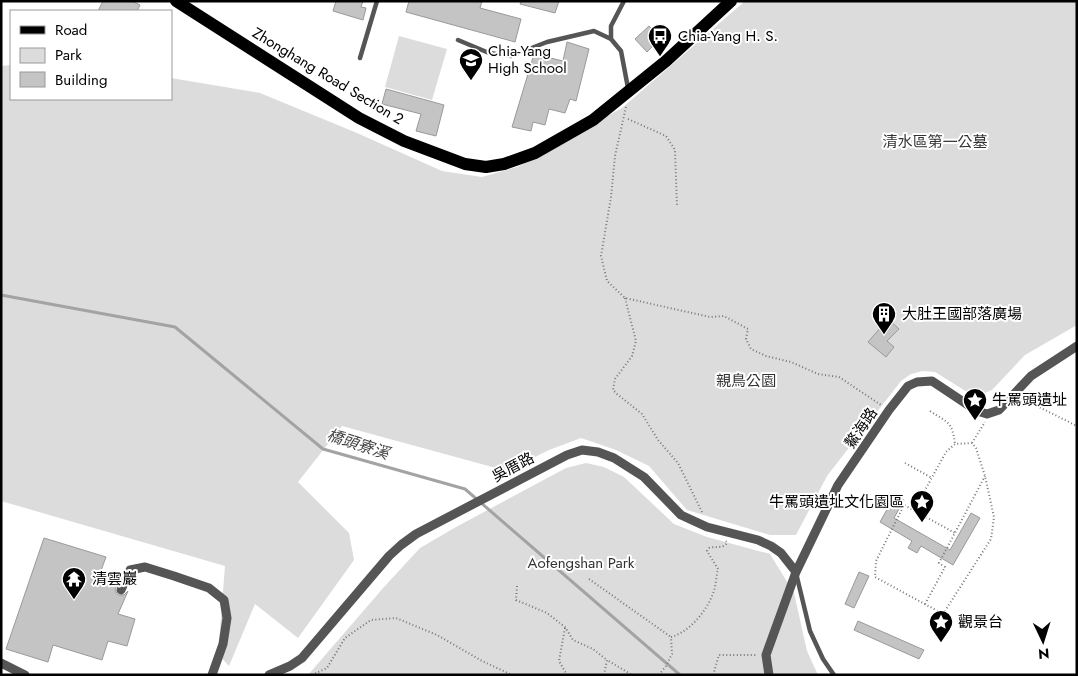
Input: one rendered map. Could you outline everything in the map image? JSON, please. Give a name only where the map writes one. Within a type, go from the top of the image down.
[{"type":"main road","name":"Zhonghang Road Section 2","points":[[176,1],[359,118],[404,141],[465,164],[486,167],[504,164],[535,153],[593,120],[666,61],[731,1]]},
{"type":"street","points":[[1000,410],[1031,376],[1077,346]]},
{"type":"street","name":"鰲海路","points":[[769,675],[766,655],[796,572],[838,485],[889,410],[908,386],[917,382],[932,381],[978,411],[987,414],[1000,410]]},
{"type":"street","name":"吳厝路","points":[[269,675],[290,666],[302,658],[389,556],[416,534],[567,455],[582,450],[598,452],[614,458],[644,477],[681,515],[707,527],[758,540],[771,546],[781,553],[796,572]]},
{"type":"street","points":[[121,590],[130,570],[145,567],[209,588],[224,600],[227,618],[223,644],[212,675]]},
{"type":"street","points":[[1,663],[25,675]]},
{"type":"lane","points":[[360,58],[377,1]]},
{"type":"lane","points":[[611,39],[611,26],[624,1]]},
{"type":"lane","points":[[458,40],[489,53],[511,56],[547,42],[594,31],[611,39],[621,51],[629,92]]},
{"type":"lane","points":[[796,572],[810,631],[823,659],[834,675]]},
{"type":"path","points":[[629,92],[615,156],[611,197],[601,256],[607,281],[625,298],[710,317],[724,316],[748,329],[746,339],[751,349],[766,356],[791,362],[818,374],[839,377],[889,410]]},
{"type":"path","points":[[628,119],[666,136],[675,150],[677,206]]},
{"type":"path","points":[[625,298],[636,341],[632,356],[615,379],[613,390],[642,414],[658,440],[678,463],[703,514],[707,527]]},
{"type":"path","points":[[1014,395],[1077,426]]},
{"type":"path","points":[[972,443],[988,417],[1000,410]]},
{"type":"path","points":[[930,411],[951,425],[955,444]]},
{"type":"path","points":[[914,510],[946,452],[955,444],[972,443]]},
{"type":"path","points":[[955,534],[904,505],[876,561],[874,577],[943,614],[991,539],[994,517],[985,476],[976,448],[972,443]]},
{"type":"path","points":[[905,463],[932,478]]},
{"type":"path","points":[[925,604],[945,567],[939,563],[985,476]]},
{"type":"path","points":[[671,637],[680,634],[699,617],[713,595],[718,569],[707,551],[709,548],[726,546],[725,539]]},
{"type":"path","points":[[589,578],[671,637]]},
{"type":"path","points":[[516,586],[516,600],[547,613],[565,627],[573,640],[593,649],[632,675]]},
{"type":"path","points":[[312,675],[326,668],[345,638],[371,620],[396,618],[437,635],[482,661],[512,675]]},
{"type":"path","points":[[565,627],[558,661],[567,675]]},
{"type":"path","points":[[659,675],[672,654],[671,637]]},
{"type":"path","points":[[714,675],[719,655],[766,655]]},
{"type":"path","points":[[604,675],[607,660]]},
{"type":"green space","points":[[745,1],[1077,1],[1077,325],[1025,355],[992,390],[980,395],[972,395],[935,372],[923,371],[911,374],[901,381],[827,476],[796,535],[770,535],[687,510],[649,466],[616,450],[581,438],[549,450],[507,471],[342,426],[298,482],[349,533],[354,560],[298,638],[255,604],[229,666],[218,654],[225,566],[1,501],[1,66],[10,65],[10,100],[172,100],[172,78],[260,93],[442,171],[482,177],[517,167],[622,108]]},
{"type":"green space","points":[[399,36],[447,49],[432,100],[385,87]]},
{"type":"green space","name":"Aofengshan Park","points":[[586,463],[604,467],[624,477],[674,524],[707,537],[770,554],[794,593],[807,651],[818,675],[308,675],[420,548],[566,468]]},
{"type":"building","points":[[103,1],[132,1],[140,5],[138,10],[98,10]]},
{"type":"building","points":[[336,1],[363,1],[361,7],[366,8],[363,20],[333,11]]},
{"type":"building","points":[[409,1],[482,1],[480,8],[521,19],[515,42],[406,12]]},
{"type":"building","points":[[521,1],[559,1],[555,13],[520,4]]},
{"type":"building","points":[[649,26],[661,38],[647,52],[635,39]]},
{"type":"building","points":[[567,42],[589,49],[576,101],[570,99],[565,113],[549,109],[545,125],[533,122],[531,131],[512,127],[534,54],[563,61]]},
{"type":"building","points":[[386,89],[444,105],[436,136],[416,131],[421,114],[382,104]]},
{"type":"building","name":"大肚王國部落廣場","points":[[888,319],[899,329],[887,341],[894,347],[886,357],[868,342]]},
{"type":"building","points":[[895,495],[904,500],[894,518],[950,550],[971,513],[980,518],[953,565],[921,546],[917,553],[908,548],[912,541],[880,522]]},
{"type":"building","name":"清雲巖","points":[[44,538],[106,557],[99,576],[118,582],[115,590],[118,595],[124,595],[128,591],[118,614],[135,619],[127,646],[108,641],[102,660],[53,645],[48,662],[6,649]]},
{"type":"building","points":[[859,572],[869,576],[854,608],[845,604]]},
{"type":"building","points":[[858,621],[924,650],[919,659],[854,630]]},
{"type":"waterway","name":"橋頭寮溪","points":[[1,295],[175,327],[323,449],[465,489],[680,675]]},
{"type":"place","name":"Chia-Yang H. S.","points":[[660,57]]},
{"type":"place","name":"Chia-Yang High School","points":[[471,81]]},
{"type":"place","name":"大肚王國部落廣場","points":[[884,335]]},
{"type":"place","name":"牛罵頭遺址","points":[[975,421]]},
{"type":"place","name":"牛罵頭遺址文化園區","points":[[922,523]]},
{"type":"place","name":"清雲巖","points":[[74,600]]},
{"type":"place","name":"觀景台","points":[[941,643]]},
{"type":"park label","name":"清水區第一公墓","points":[[935,142]]},
{"type":"park label","name":"親鳥公園","points":[[746,381]]}]
